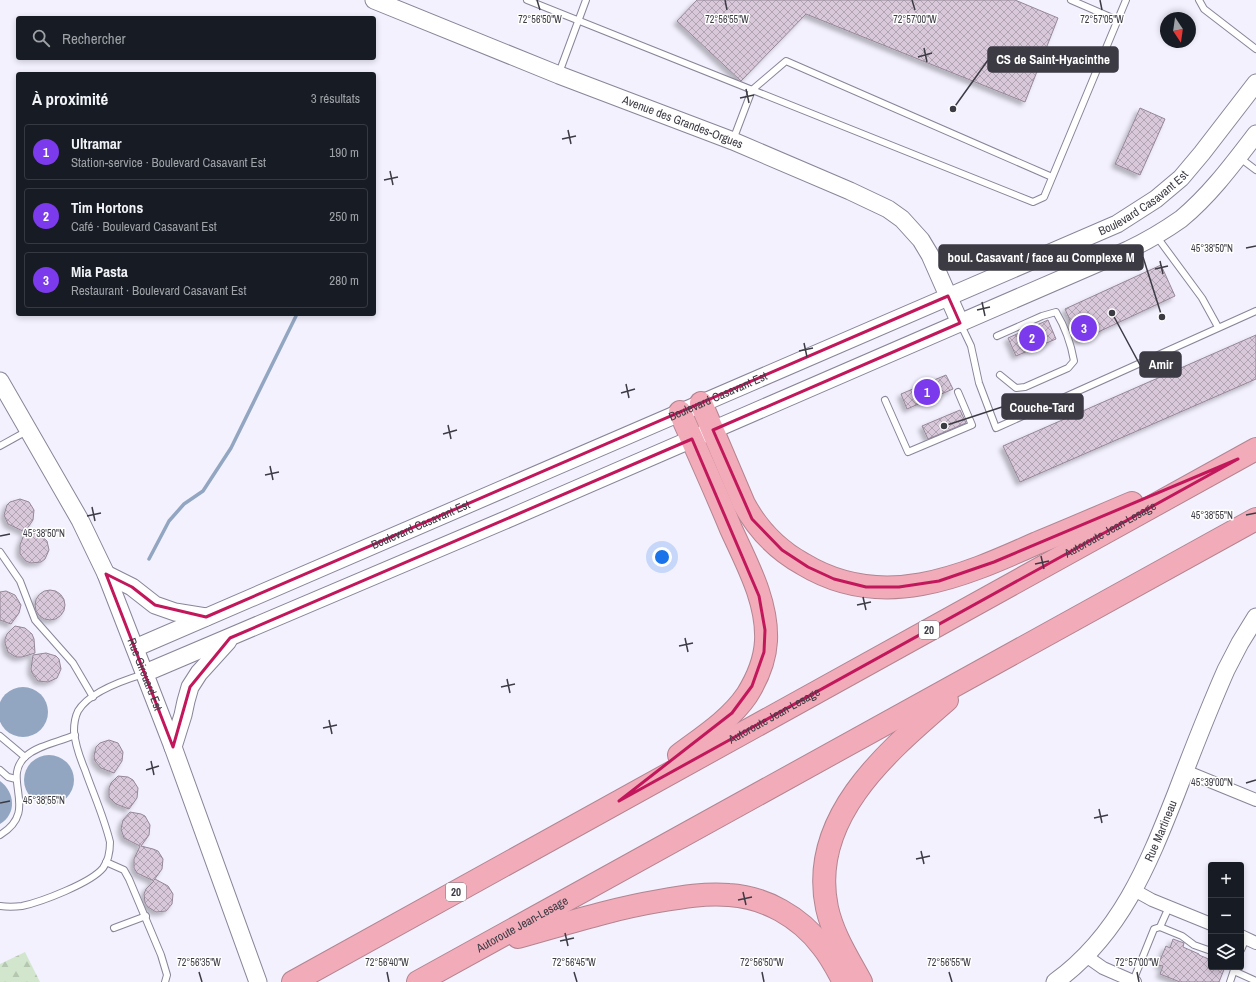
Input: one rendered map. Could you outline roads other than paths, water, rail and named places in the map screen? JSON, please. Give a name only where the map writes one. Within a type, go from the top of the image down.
[{"type":"highway","points":[[701,403],[747,509],[756,524],[774,543],[800,562],[825,576],[852,584],[881,588],[928,583],[968,572],[1247,454]]},
{"type":"highway","points":[[619,801],[718,726],[732,713],[747,695],[752,686],[764,652],[765,630],[759,596],[745,560],[680,412]]},
{"type":"highway","name":"Autoroute Jean-Lesage","points":[[293,982],[1247,454]]},
{"type":"highway","name":"Autoroute Jean-Lesage","points":[[418,982],[1256,519]]},
{"type":"highway","points":[[861,982],[839,941],[827,908],[824,876],[832,835],[849,803],[865,780],[885,757],[905,737],[980,672]]},
{"type":"highway","points":[[480,948],[593,915],[639,904],[697,895],[729,895],[765,903],[801,924],[825,949],[844,982]]},
{"type":"street","name":"Avenue des Grandes-Orgues","points":[[374,0],[559,75],[733,141],[850,190],[888,210],[902,219],[921,240],[930,255],[960,323]]},
{"type":"street","name":"Boulevard Casavant Est","points":[[136,648],[1110,227],[1130,217],[1173,186],[1188,171],[1256,83]]},
{"type":"street","points":[[145,673],[230,638],[1102,262],[1156,236],[1182,218],[1209,192],[1256,134]]},
{"type":"street","name":"Rue Girouard Est","points":[[0,381],[86,530],[106,574],[173,746],[258,982]]},
{"type":"street","points":[[106,574],[132,587],[154,605],[175,612],[206,617]]},
{"type":"street","name":"Rue Martineau","points":[[1055,982],[1086,956],[1110,927],[1134,890],[1154,846],[1226,670],[1256,617]]},
{"type":"street","points":[[173,746],[190,687],[196,677],[230,638]]},
{"type":"street","points":[[1185,771],[1256,800]]},
{"type":"street","points":[[1134,890],[1152,900],[1208,923]]},
{"type":"street","points":[[1086,956],[1103,968],[1134,982]]},
{"type":"lane","points":[[527,0],[1033,202],[1044,197],[1126,0]]},
{"type":"lane","points":[[559,75],[586,0]]},
{"type":"lane","points":[[1071,0],[1117,20]]},
{"type":"lane","points":[[1199,0],[1204,9],[1256,49]]},
{"type":"lane","points":[[733,141],[752,90],[786,61],[1052,177]]},
{"type":"lane","points":[[1238,157],[1256,170]]},
{"type":"lane","points":[[1156,236],[1202,298],[1218,328]]},
{"type":"lane","points":[[960,323],[971,346],[979,383],[996,428],[1256,311]]},
{"type":"lane","points":[[997,336],[1042,316],[1056,312],[1072,349],[1074,361],[1068,368],[1024,387],[1016,388],[1000,375]]},
{"type":"lane","points":[[885,400],[908,452],[972,425],[958,392]]},
{"type":"lane","points":[[0,446],[28,430]]},
{"type":"lane","points":[[0,552],[20,581],[37,623],[73,663],[93,697]]},
{"type":"lane","points":[[0,906],[22,906],[64,891],[95,876],[106,862],[110,849],[108,834],[81,758],[75,735],[75,723],[78,711],[93,697],[115,685],[145,673]]},
{"type":"lane","points":[[0,835],[13,825],[18,816],[19,803],[16,779],[18,766],[25,757],[34,751],[75,735]]},
{"type":"lane","points":[[0,737],[25,757]]},
{"type":"lane","points":[[0,770],[8,777],[16,779]]},
{"type":"lane","points":[[106,862],[126,872],[146,916],[164,964],[167,975],[165,982]]},
{"type":"lane","points":[[1160,927],[1168,906]]},
{"type":"lane","points":[[114,928],[146,916]]},
{"type":"lane","points":[[1134,982],[1154,929],[1160,927],[1182,936],[1194,945],[1208,950]]},
{"type":"lane","points":[[1230,982],[1235,970]]},
{"type":"lane","points":[[1237,970],[1256,981]]},
{"type":"water","points":[[23,687],[32,689],[43,698],[48,712],[46,721],[37,732],[32,735],[23,737],[14,735],[3,726],[0,721],[0,703],[9,692],[14,689]]},
{"type":"water","points":[[49,755],[63,759],[70,766],[74,780],[70,794],[63,801],[49,805],[35,801],[28,794],[24,780],[28,766],[35,759]]},
{"type":"water","points":[[0,781],[9,791],[12,803],[9,815],[0,824]]},
{"type":"waterway","points":[[149,559],[169,521],[184,504],[203,491],[231,448],[296,316]]},
{"type":"place","name":"CS de Saint-Hyacinthe","points":[[953,109]]},
{"type":"place","name":"Amir","points":[[1112,313]]},
{"type":"place","name":"boul. Casavant / face au Complexe M","points":[[1162,317]]},
{"type":"place","name":"Mia Pasta","points":[[1084,328]]},
{"type":"place","name":"Tim Hortons","points":[[1032,338]]},
{"type":"place","name":"Ultramar","points":[[927,392]]},
{"type":"place","name":"Couche-Tard","points":[[944,426]]}]
